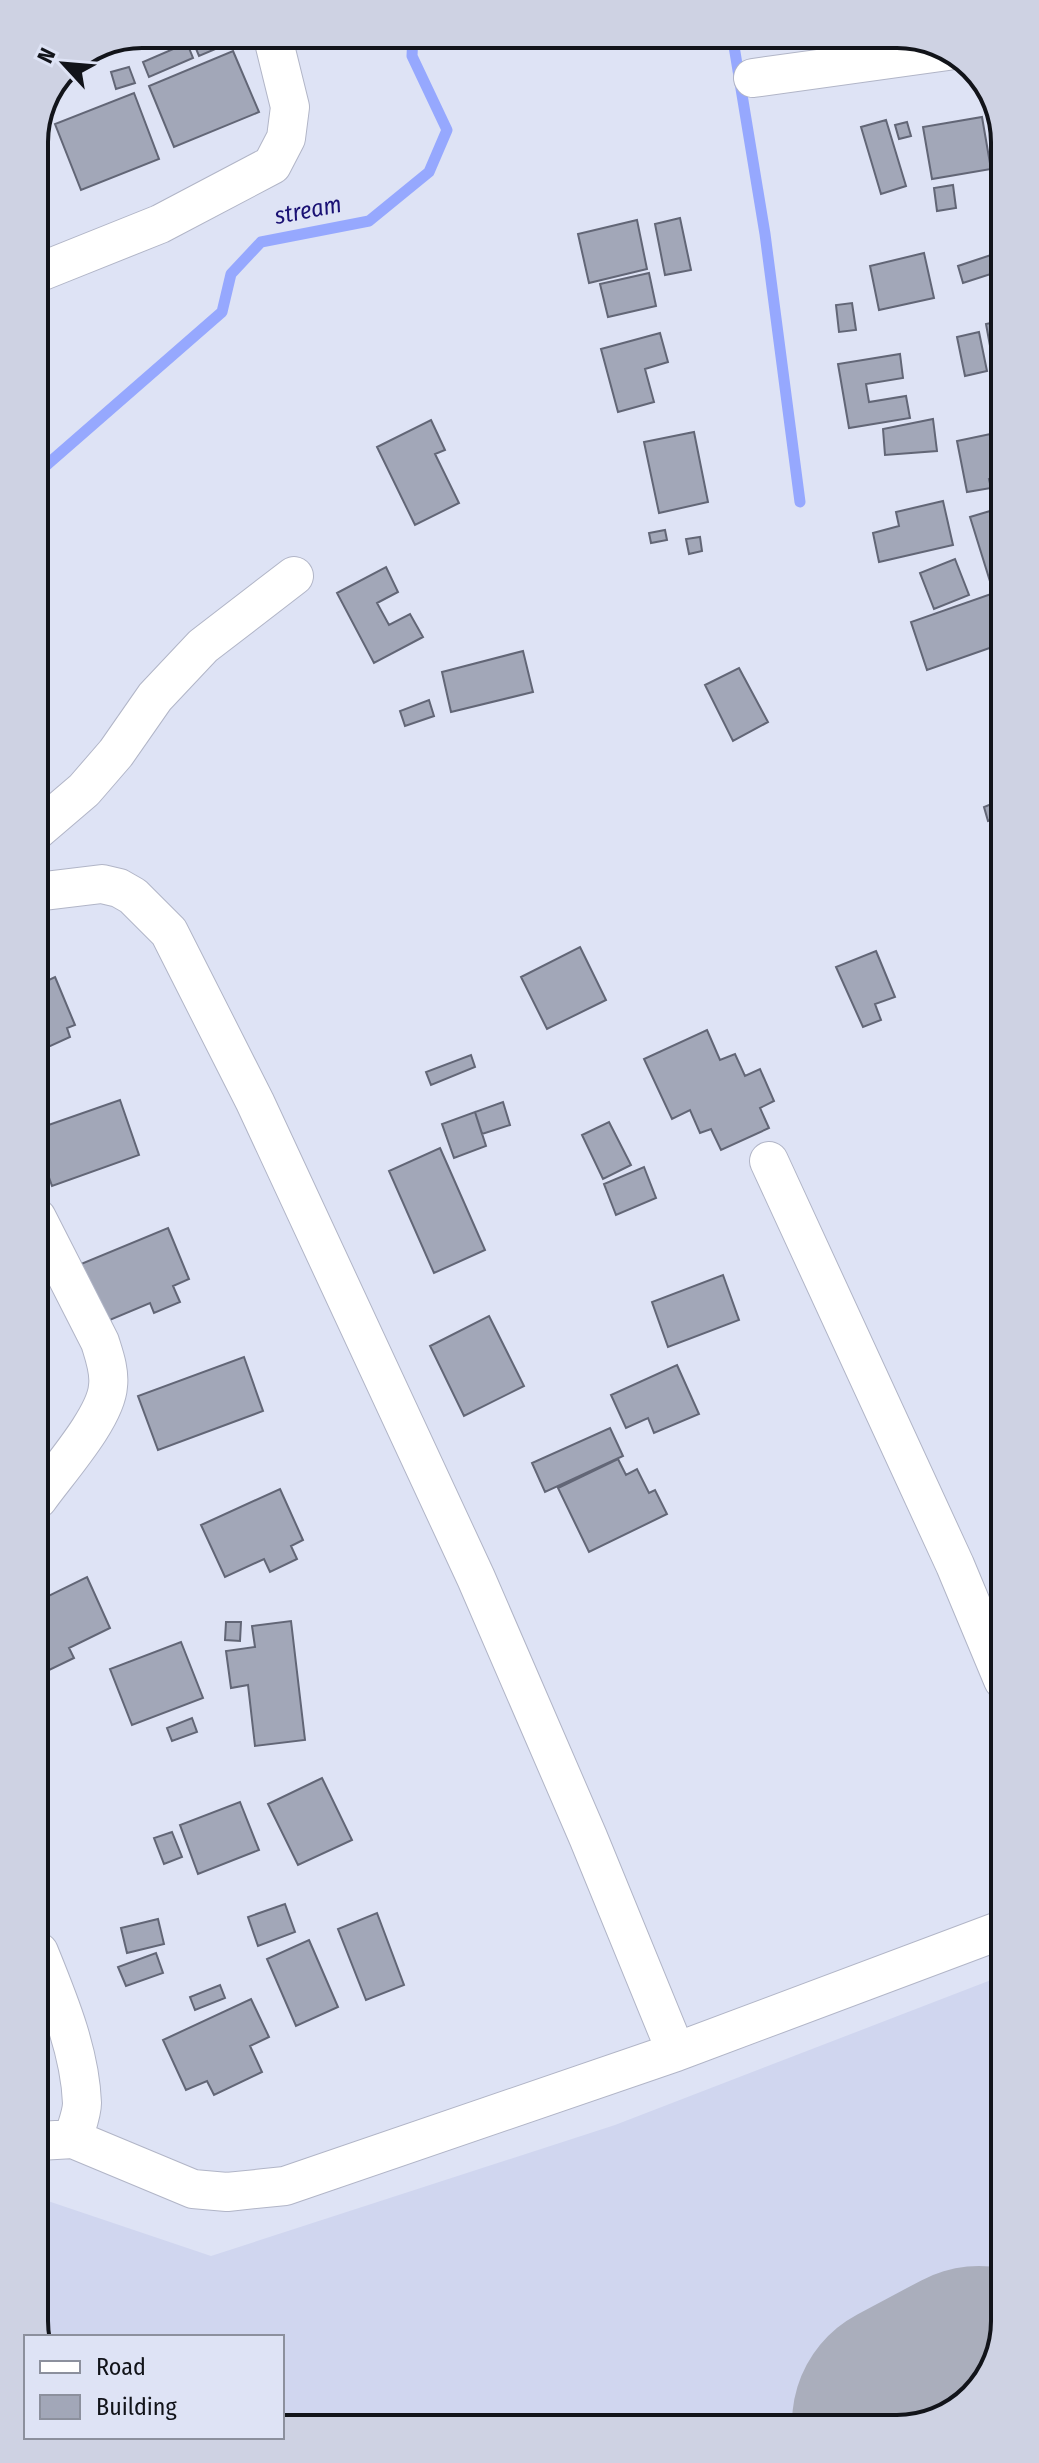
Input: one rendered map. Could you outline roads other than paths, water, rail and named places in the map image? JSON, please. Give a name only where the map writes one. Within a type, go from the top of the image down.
[{"type":"street","points":[[48,269],[160,224],[272,165],[286,138],[290,107],[275,48]]},
{"type":"street","points":[[753,78],[929,54]]},
{"type":"street","points":[[48,821],[84,790],[116,753],[155,697],[203,646],[294,576]]},
{"type":"street","points":[[48,891],[102,884],[119,888],[133,896],[169,932],[255,1102],[476,1578],[588,1837],[676,2052]]},
{"type":"street","points":[[769,1161],[955,1565],[991,1651]]},
{"type":"street","points":[[48,1240],[100,1342],[108,1386],[101,1411],[48,1485]]},
{"type":"street","points":[[48,1974],[73,2048],[82,2105],[56,2140],[193,2189],[227,2192],[285,2186],[676,2052],[991,1934]]},
{"type":"waterway","name":"stream","points":[[48,464],[222,312],[231,274],[261,242],[369,221],[429,172],[447,130],[412,56],[412,48]]},
{"type":"waterway","points":[[734,48],[765,234],[800,502]]}]
